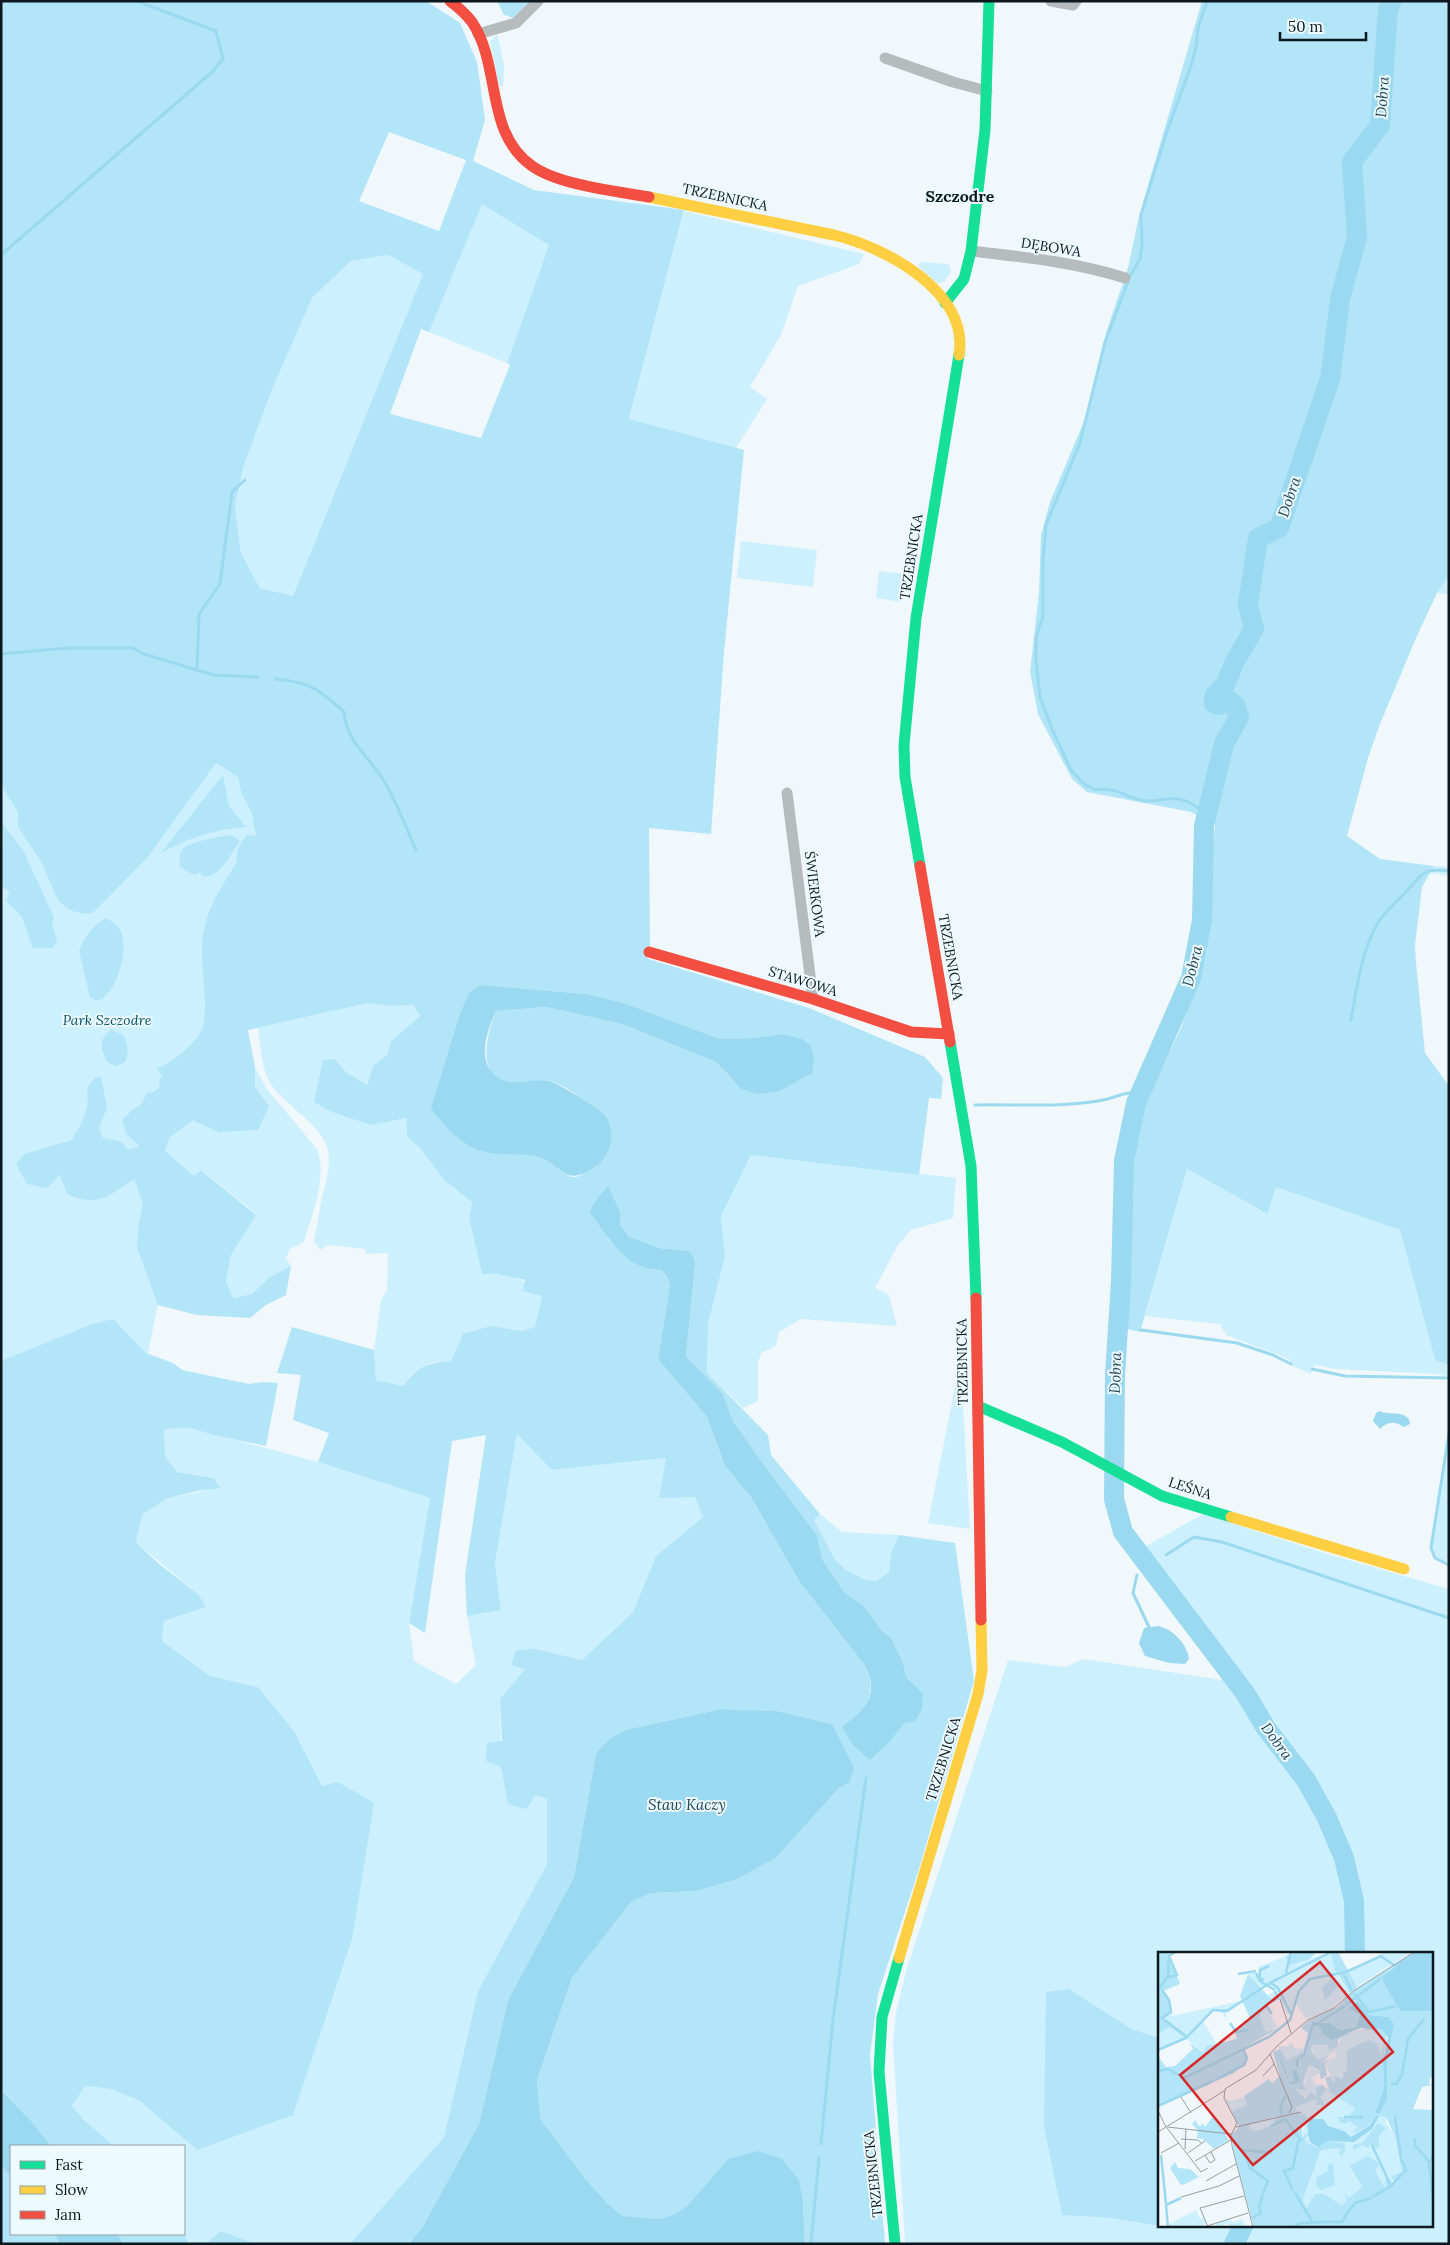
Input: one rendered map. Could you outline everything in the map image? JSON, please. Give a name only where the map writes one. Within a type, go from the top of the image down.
[{"type":"street","name":"TRZEBNICKA","points":[[450,1],[469,20],[478,34],[485,53],[498,118],[506,140],[526,163],[535,169],[559,178],[858,242],[889,255],[917,276],[945,303],[955,320],[961,339],[923,569],[904,745],[905,777],[911,818],[971,1166],[978,1406],[982,1670],[978,1694],[919,1884],[882,2017],[879,2072],[895,2244]]},
{"type":"street","points":[[478,34],[516,23],[538,1]]},
{"type":"street","points":[[945,303],[964,279],[970,251],[979,189],[987,91],[989,1]]},
{"type":"street","points":[[1052,1],[1073,5],[1076,1]]},
{"type":"street","points":[[885,58],[953,82],[987,91]]},
{"type":"street","name":"DĘBOWA","points":[[970,251],[1044,260],[1102,271],[1125,278]]},
{"type":"street","name":"ŚWIERKOWA","points":[[787,793],[813,999]]},
{"type":"street","name":"STAWOWA","points":[[649,952],[813,999],[911,1032],[949,1034]]},
{"type":"street","name":"LEŚNA","points":[[978,1406],[1062,1442],[1162,1496],[1404,1569]]},
{"type":"green space","points":[[497,34],[504,64],[503,87],[499,85],[490,42]]},
{"type":"green space","points":[[482,203],[549,245],[507,363],[429,332]]},
{"type":"green space","points":[[684,211],[864,254],[859,264],[798,286],[781,335],[750,387],[767,399],[736,448],[629,420]]},
{"type":"green space","points":[[388,255],[423,274],[293,596],[260,588],[241,553],[235,505],[244,465],[271,392],[312,298],[351,261]]},
{"type":"green space","points":[[922,262],[947,264],[950,266],[951,272],[944,282],[937,283],[919,267],[919,264]]},
{"type":"green space","points":[[741,541],[817,550],[813,587],[737,578]]},
{"type":"green space","points":[[879,571],[906,574],[902,602],[876,598]]},
{"type":"green space","points":[[1448,576],[1449,595],[1437,593]]},
{"type":"green space","name":"Park Szczodre","points":[[216,763],[238,777],[241,792],[252,814],[258,845],[193,1119],[269,1106],[255,1087],[255,1067],[267,1089],[317,1149],[321,1172],[318,1196],[304,1242],[290,1249],[286,1258],[291,1266],[270,1277],[252,1294],[233,1298],[226,1281],[231,1255],[256,1214],[202,1170],[195,1177],[165,1151],[161,1157],[179,1202],[104,1567],[1,1835],[1,785],[18,812],[18,827],[41,862],[58,900],[66,908],[75,912],[95,911],[148,857]]},
{"type":"green space","points":[[1434,866],[1449,867],[1449,876],[1430,873]]},
{"type":"green space","points":[[368,1003],[390,1006],[413,1005],[420,1016],[391,1041],[387,1055],[373,1066],[367,1085],[346,1072],[335,1059],[370,1125],[406,1118],[407,1137],[419,1147],[444,1180],[472,1202],[469,1218],[482,1274],[508,1276],[522,1280],[543,1296],[535,1328],[523,1331],[491,1326],[451,1361],[430,1363],[413,1374],[403,1386],[376,1380],[374,1350],[381,1300],[387,1290],[388,1253],[365,1254],[366,1249],[328,1245],[320,1250],[314,1242],[328,1170],[329,1155],[327,1147],[318,1131],[279,1094],[269,1081],[262,1059],[258,1028]]},
{"type":"green space","points":[[751,1155],[956,1178],[953,1218],[911,1230],[898,1245],[875,1288],[889,1295],[897,1326],[801,1319],[779,1332],[776,1346],[761,1353],[758,1363],[758,1401],[743,1408],[707,1373],[708,1323],[725,1256],[721,1216]]},
{"type":"green space","points":[[1187,1169],[1266,1214],[1276,1187],[1400,1230],[1435,1360],[1449,1365],[1449,1377],[1437,1374],[1336,1369],[1316,1365],[1313,1367],[1311,1374],[1290,1365],[1291,1362],[1287,1358],[1226,1335],[1220,1324],[1145,1316]]},
{"type":"green space","points":[[955,1387],[962,1387],[970,1529],[928,1523]]},
{"type":"green space","points":[[191,1428],[318,1462],[430,1498],[409,1623],[414,1661],[456,1684],[476,1665],[467,1616],[501,1610],[495,1563],[517,1434],[553,1470],[667,1458],[695,1497],[703,1517],[656,1556],[633,1612],[582,1660],[536,1649],[525,1669],[500,1699],[501,1767],[508,1804],[535,1795],[547,1799],[547,1864],[478,1991],[444,2137],[350,2244],[256,2244],[221,2231],[205,2244],[189,2244],[185,2235],[185,2145],[113,2145],[84,2120],[72,2106],[85,2086],[111,2089],[140,2101],[197,2150],[322,1786],[294,1731],[258,1687],[210,1676],[162,1641],[164,1621],[206,1607],[199,1595],[136,1542],[142,1515],[166,1499],[221,1487],[213,1478],[177,1472],[165,1456],[164,1429]]},
{"type":"green space","points":[[1449,1445],[1449,1563],[1438,1558],[1432,1547]]},
{"type":"green space","points":[[820,1514],[842,1532],[899,1535],[891,1553],[889,1572],[877,1581],[866,1580],[846,1570],[834,1558],[813,1520]]},
{"type":"green space","points":[[1203,1514],[1324,1553],[1449,1589],[1449,2244],[1243,2244],[1252,2228],[1432,2228],[1432,1952],[1361,1952],[1359,1903],[1347,1851],[1314,1783],[1141,1549]]},
{"type":"green space","points":[[1084,1659],[1229,1681],[1272,1745],[1307,1790],[1332,1841],[1347,1897],[1348,1952],[1158,1952],[1158,2038],[1132,2029],[1069,1989],[1062,2215],[1111,2218],[1158,2226],[1158,2228],[1236,2228],[1228,2244],[905,2244],[893,2043],[896,2013],[907,1968],[1008,1660],[1065,1667]]},
{"type":"shaded area","points":[[1,1],[426,1],[460,23],[477,62],[485,120],[473,161],[534,190],[684,210],[629,419],[744,450],[724,652],[711,834],[649,828],[650,945],[648,959],[809,1008],[925,1057],[943,1078],[941,1099],[929,1098],[919,1175],[751,1155],[721,1216],[725,1256],[708,1324],[707,1373],[768,1435],[771,1455],[820,1514],[814,1520],[834,1558],[846,1570],[866,1580],[877,1581],[889,1572],[891,1553],[899,1535],[955,1543],[974,1681],[918,1872],[878,1994],[870,2055],[885,2244],[805,2244],[803,2203],[728,2159],[687,2206],[675,2214],[659,2219],[623,2216],[607,2203],[583,2176],[539,2119],[537,2080],[572,1978],[631,1902],[651,1893],[696,1891],[735,1880],[776,1858],[839,1788],[849,1783],[832,1724],[777,1711],[722,1709],[629,1729],[596,1753],[574,1877],[508,2000],[479,2124],[423,2226],[409,2244],[350,2244],[444,2137],[478,1991],[547,1864],[547,1799],[535,1795],[527,1809],[508,1804],[501,1767],[486,1761],[487,1743],[502,1741],[500,1699],[525,1669],[511,1665],[516,1650],[536,1649],[582,1660],[633,1612],[656,1556],[703,1517],[695,1497],[659,1498],[666,1458],[552,1470],[517,1434],[495,1563],[501,1610],[467,1616],[465,1575],[486,1435],[452,1441],[425,1633],[409,1623],[430,1498],[318,1462],[329,1433],[293,1420],[301,1375],[277,1373],[292,1327],[374,1350],[376,1380],[403,1386],[414,1374],[424,1367],[435,1363],[451,1361],[463,1334],[491,1326],[523,1331],[535,1327],[542,1296],[523,1291],[525,1280],[497,1274],[482,1274],[469,1218],[472,1202],[444,1180],[419,1147],[407,1137],[406,1118],[371,1125],[332,1112],[314,1102],[323,1060],[335,1059],[346,1072],[367,1085],[373,1066],[387,1055],[391,1041],[420,1016],[413,1005],[390,1006],[368,1003],[248,1030],[255,1067],[255,1087],[269,1106],[258,1130],[218,1132],[193,1120],[169,1138],[165,1151],[194,1176],[201,1170],[256,1215],[231,1255],[226,1281],[233,1298],[252,1294],[270,1277],[291,1266],[286,1295],[266,1305],[250,1318],[197,1315],[158,1305],[137,1247],[143,1203],[134,1179],[110,1195],[95,1200],[87,1200],[67,1194],[60,1175],[47,1188],[27,1184],[16,1164],[25,1154],[72,1140],[86,1109],[87,1088],[95,1078],[101,1076],[107,1108],[99,1128],[103,1138],[122,1142],[128,1150],[140,1146],[127,1135],[122,1120],[133,1109],[141,1105],[147,1093],[154,1092],[160,1087],[159,1080],[162,1076],[157,1068],[167,1064],[182,1053],[194,1042],[202,1029],[205,1009],[202,945],[205,924],[216,896],[237,862],[237,851],[240,845],[247,835],[256,836],[252,814],[241,792],[238,777],[216,763],[148,857],[95,911],[89,914],[75,912],[66,908],[58,900],[41,862],[18,827],[18,812],[1,785]],"holes":[[[389,132],[466,160],[439,231],[359,201]],[[482,204],[549,245],[507,363],[510,365],[481,438],[390,414],[421,329],[429,332]],[[388,255],[423,274],[293,596],[260,588],[241,553],[235,505],[244,465],[271,392],[312,298],[351,261]],[[481,985],[586,994],[624,1003],[720,1039],[753,1038],[782,1034],[733,1081],[716,1062],[622,1024],[546,1007],[496,1011],[489,1031],[487,1053],[488,1063],[492,1072],[499,1079],[510,1083],[539,1080],[556,1083],[605,1115],[596,1167],[575,1177],[566,1175],[538,1156],[478,1149],[469,1145]],[[620,1212],[620,1224],[630,1238],[649,1245],[687,1251],[695,1265],[686,1356],[723,1394],[733,1421],[817,1535],[822,1559],[844,1592],[864,1606],[881,1630],[891,1638],[903,1662],[906,1677],[923,1693],[891,1740],[842,1727],[858,1713],[868,1699],[870,1683],[863,1663],[799,1581],[751,1497],[725,1466],[707,1417],[658,1359],[670,1285],[668,1278],[662,1271],[640,1266],[622,1253],[607,1237]]]},
{"type":"shaded area","points":[[497,1],[530,1],[514,18],[504,15]]},
{"type":"shaded area","points":[[1202,1],[1449,1],[1449,576],[1437,593],[1416,638],[1380,724],[1368,758],[1347,836],[1380,859],[1434,866],[1422,887],[1415,945],[1425,1053],[1449,1086],[1449,1365],[1435,1360],[1400,1230],[1276,1187],[1267,1214],[1187,1169],[1140,1332],[1127,1329],[1132,1163],[1145,1104],[1181,1028],[1203,965],[1215,825],[1191,812],[1087,792],[1072,779],[1038,714],[1030,672],[1039,592],[1041,535],[1050,502],[1085,419],[1107,330],[1128,268],[1139,216]]},
{"type":"shaded area","points":[[223,775],[229,806],[246,827],[202,835],[161,853]]},
{"type":"shaded area","points":[[1,822],[23,850],[52,913],[54,918],[52,923],[57,941],[53,948],[33,948],[22,917],[6,900],[10,892],[1,886],[1,843],[4,840],[1,836]]},
{"type":"shaded area","points":[[231,835],[240,841],[224,864],[214,874],[202,876],[200,872],[194,875],[180,867],[180,853],[185,848],[204,840]]},
{"type":"shaded area","points":[[107,918],[118,927],[122,936],[123,957],[111,990],[97,1001],[90,997],[79,951],[90,932]]},
{"type":"shaded area","points":[[111,1029],[124,1036],[127,1046],[125,1062],[116,1066],[107,1062],[102,1050],[102,1040]]},
{"type":"shaded area","points":[[113,1319],[146,1353],[173,1363],[182,1370],[249,1384],[263,1382],[278,1383],[266,1446],[191,1428],[164,1429],[165,1456],[177,1472],[213,1478],[221,1488],[197,1491],[166,1499],[142,1515],[136,1542],[158,1563],[199,1595],[206,1607],[164,1621],[162,1641],[210,1676],[258,1687],[294,1731],[322,1786],[338,1782],[374,1803],[352,1939],[293,2115],[197,2150],[140,2101],[111,2089],[85,2086],[72,2106],[84,2120],[113,2145],[50,2145],[32,2122],[1,2090],[1,1361],[93,1324]]},
{"type":"shaded area","points":[[1069,1989],[1132,2029],[1158,2038],[1158,2226],[1111,2218],[1062,2215],[1044,2126],[1046,1992]]},
{"type":"shaded area","points":[[1,2165],[10,2176],[10,2235],[55,2235],[60,2244],[1,2244]]},
{"type":"shaded area","points":[[221,2231],[256,2244],[205,2244]]},
{"type":"shaded area","points":[[118,2235],[185,2235],[189,2244],[124,2244]]},
{"type":"water","points":[[481,985],[586,994],[624,1003],[720,1039],[753,1038],[782,1034],[802,1039],[811,1046],[814,1059],[812,1073],[779,1091],[757,1094],[741,1089],[716,1062],[622,1024],[546,1007],[496,1011],[490,1025],[485,1050],[488,1065],[498,1078],[512,1082],[549,1081],[569,1090],[593,1106],[604,1114],[608,1121],[611,1130],[611,1142],[603,1159],[590,1171],[571,1176],[539,1157],[492,1153],[474,1148],[453,1134],[431,1108],[460,1014],[469,993]]},
{"type":"water","points":[[608,1186],[620,1212],[620,1225],[629,1237],[659,1248],[688,1251],[693,1256],[695,1265],[686,1356],[723,1394],[733,1421],[817,1535],[822,1559],[844,1592],[864,1606],[881,1630],[891,1638],[903,1662],[906,1677],[923,1693],[922,1709],[915,1721],[904,1723],[891,1740],[870,1760],[852,1744],[842,1727],[858,1713],[869,1699],[871,1683],[863,1663],[799,1581],[751,1497],[725,1466],[707,1417],[658,1359],[670,1285],[668,1278],[662,1271],[640,1266],[625,1257],[590,1212],[594,1203]]},
{"type":"water","points":[[1380,1411],[1406,1416],[1410,1424],[1404,1427],[1392,1423],[1386,1424],[1380,1429],[1373,1421],[1376,1413]]},
{"type":"water","points":[[1158,1626],[1169,1630],[1182,1643],[1189,1659],[1185,1664],[1169,1663],[1145,1656],[1139,1643],[1144,1628]]},
{"type":"water","name":"Staw Kaczy","points":[[722,1709],[777,1711],[832,1724],[854,1768],[849,1783],[839,1788],[776,1858],[735,1880],[696,1891],[651,1893],[631,1902],[572,1978],[537,2080],[540,2119],[583,2176],[607,2203],[623,2216],[659,2219],[675,2214],[687,2206],[728,2159],[758,2151],[782,2159],[799,2180],[803,2203],[805,2244],[409,2244],[423,2226],[479,2124],[508,2000],[574,1877],[596,1753],[611,1738],[629,1729]]},
{"type":"water","points":[[1,2090],[32,2122],[50,2145],[10,2145],[10,2176],[1,2165]]},
{"type":"water","points":[[55,2235],[118,2235],[124,2244],[60,2244]]},
{"type":"waterway","points":[[1,255],[212,72],[223,59],[216,31],[137,1]]},
{"type":"waterway","points":[[1130,276],[1140,259],[1142,245],[1141,215],[1167,131],[1191,66],[1198,28],[1207,1]]},
{"type":"waterway","name":"Dobra","points":[[1355,1952],[1354,1901],[1344,1858],[1327,1818],[1306,1780],[1266,1728],[1245,1693],[1123,1532],[1114,1499],[1115,1375],[1121,1281],[1124,1161],[1136,1103],[1191,978],[1202,920],[1204,826],[1224,744],[1239,717],[1235,705],[1230,701],[1218,705],[1214,703],[1214,696],[1225,685],[1235,661],[1254,629],[1248,605],[1258,538],[1279,528],[1330,379],[1340,299],[1357,237],[1352,162],[1380,125],[1388,9],[1392,1]]},
{"type":"waterway","points":[[1128,282],[1105,342],[1080,443],[1046,525],[1043,559],[1043,616],[1036,637],[1036,660],[1040,697],[1071,770],[1083,783],[1095,790],[1114,791],[1144,801],[1173,798],[1183,800],[1206,814]]},
{"type":"waterway","points":[[1,654],[68,648],[133,648],[144,654],[197,670],[199,614],[220,584],[232,492],[245,480]]},
{"type":"waterway","points":[[197,670],[214,675],[258,677]]},
{"type":"waterway","points":[[276,679],[298,682],[314,688],[344,712],[349,732],[389,789],[416,850]]},
{"type":"waterway","points":[[1351,1020],[1364,957],[1379,921],[1423,874],[1433,870],[1449,871]]},
{"type":"waterway","points":[[975,1105],[1072,1104],[1103,1100],[1126,1094],[1140,1094]]},
{"type":"waterway","points":[[1141,1330],[1237,1343],[1273,1355],[1291,1364]]},
{"type":"waterway","points":[[1312,1369],[1345,1376],[1449,1378]]},
{"type":"waterway","points":[[1449,1433],[1431,1548],[1435,1558],[1449,1565]]},
{"type":"waterway","points":[[1166,1555],[1194,1537],[1222,1542],[1449,1618]]},
{"type":"waterway","points":[[1137,1575],[1133,1593],[1149,1627]]},
{"type":"waterway","points":[[821,2144],[833,2020],[866,1778]]},
{"type":"waterway","points":[[811,2244],[819,2158]]},
{"type":"waterway","name":"Dobra","points":[[1234,2244],[1242,2228]]},
{"type":"traffic: fast","points":[[945,303],[964,279],[971,251],[985,130],[989,1]]},
{"type":"traffic: fast","points":[[920,866],[905,777],[904,745],[916,618],[959,355]]},
{"type":"traffic: fast","points":[[950,1042],[971,1166],[976,1298]]},
{"type":"traffic: fast","points":[[978,1406],[1062,1442],[1162,1496],[1231,1517]]},
{"type":"traffic: fast","points":[[895,2244],[879,2072],[882,2017],[899,1958]]},
{"type":"traffic: slow","points":[[649,197],[834,235],[877,250],[920,276],[938,293],[951,311],[959,332],[959,355]]},
{"type":"traffic: slow","points":[[1231,1517],[1404,1569]]},
{"type":"traffic: slow","points":[[899,1958],[978,1694],[982,1670],[981,1620]]},
{"type":"traffic: jam","points":[[450,1],[470,19],[481,40],[500,117],[507,135],[517,152],[532,166],[543,173],[557,178],[572,183],[649,197]]},
{"type":"traffic: jam","points":[[920,866],[950,1042]]},
{"type":"traffic: jam","points":[[649,952],[813,999],[911,1032],[949,1034]]},
{"type":"traffic: jam","points":[[976,1298],[981,1620]]},
{"type":"district","name":"Szczodre","points":[[960,196]]}]
